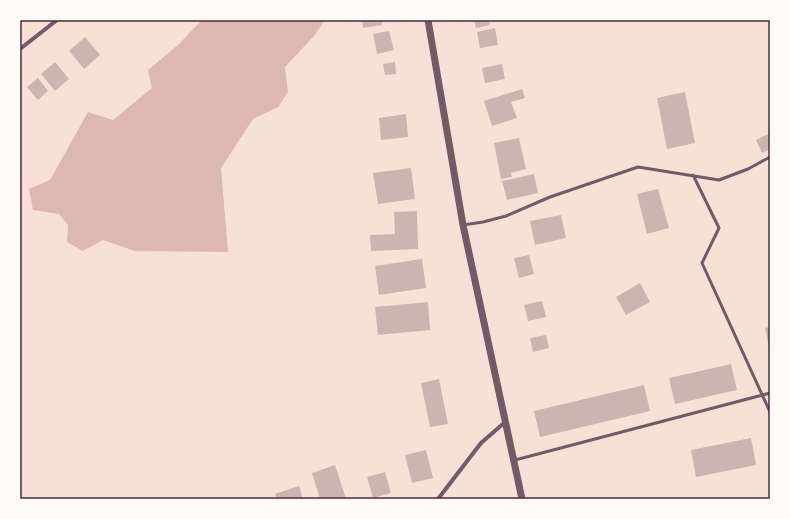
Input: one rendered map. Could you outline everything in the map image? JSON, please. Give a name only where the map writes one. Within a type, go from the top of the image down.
[{"type":"street","points":[[20,49],[57,20]]},
{"type":"street","points":[[428,20],[463,225],[504,423],[522,499]]},
{"type":"street","points":[[438,499],[481,443],[504,423]]},
{"type":"lane","points":[[463,225],[484,222],[506,216],[550,197],[638,167],[719,180],[748,169],[770,157]]},
{"type":"lane","points":[[693,175],[719,228],[702,263],[770,412]]},
{"type":"lane","points":[[513,460],[770,393]]},
{"type":"shaded area","points":[[202,20],[325,20],[314,36],[285,67],[288,92],[278,107],[253,119],[221,168],[228,252],[135,251],[103,240],[83,251],[67,242],[68,225],[59,214],[33,210],[29,189],[50,180],[88,112],[113,120],[152,88],[148,70],[178,45]]},
{"type":"building","points":[[362,20],[382,20],[382,25],[363,28]]},
{"type":"building","points":[[474,20],[489,20],[490,25],[476,28]]},
{"type":"building","points":[[495,28],[498,45],[480,48],[477,32]]},
{"type":"building","points":[[389,31],[394,50],[377,54],[373,34]]},
{"type":"building","points":[[85,37],[100,55],[84,69],[69,51]]},
{"type":"building","points":[[55,62],[69,79],[55,91],[41,74]]},
{"type":"building","points":[[395,62],[396,74],[385,75],[383,64]]},
{"type":"building","points":[[502,64],[505,79],[485,83],[482,68]]},
{"type":"building","points":[[38,78],[48,91],[38,100],[27,87]]},
{"type":"building","points":[[522,89],[525,98],[511,102],[517,118],[492,126],[484,101]]},
{"type":"building","points":[[685,92],[695,143],[667,149],[657,98]]},
{"type":"building","points":[[406,114],[408,137],[381,140],[379,118]]},
{"type":"building","points":[[770,133],[770,149],[762,153],[756,140]]},
{"type":"building","points":[[519,138],[526,169],[511,173],[512,177],[501,179],[494,143]]},
{"type":"building","points":[[411,168],[415,199],[378,204],[373,173]]},
{"type":"building","points":[[534,174],[538,193],[507,200],[502,181]]},
{"type":"building","points":[[658,189],[669,228],[647,234],[637,194]]},
{"type":"building","points":[[417,211],[418,249],[371,251],[370,235],[395,234],[394,212]]},
{"type":"building","points":[[561,215],[566,238],[535,245],[530,221]]},
{"type":"building","points":[[529,255],[534,274],[519,278],[514,258]]},
{"type":"building","points":[[422,259],[426,288],[379,295],[375,266]]},
{"type":"building","points":[[640,283],[650,302],[626,315],[616,297]]},
{"type":"building","points":[[542,301],[546,317],[528,321],[524,305]]},
{"type":"building","points":[[428,302],[430,330],[378,335],[375,307]]},
{"type":"building","points":[[770,327],[770,348],[769,348],[765,328]]},
{"type":"building","points":[[546,335],[549,348],[533,352],[530,338]]},
{"type":"building","points":[[731,364],[737,390],[675,404],[669,378]]},
{"type":"building","points":[[439,379],[448,424],[430,427],[421,383]]},
{"type":"building","points":[[644,385],[650,411],[540,437],[534,411]]},
{"type":"building","points":[[751,438],[756,465],[696,477],[691,450]]},
{"type":"building","points":[[426,450],[433,478],[412,483],[405,455]]},
{"type":"building","points":[[335,465],[346,499],[320,499],[312,473]]},
{"type":"building","points":[[385,472],[391,493],[373,498],[367,477]]},
{"type":"building","points":[[299,486],[303,499],[277,499],[275,494]]}]
